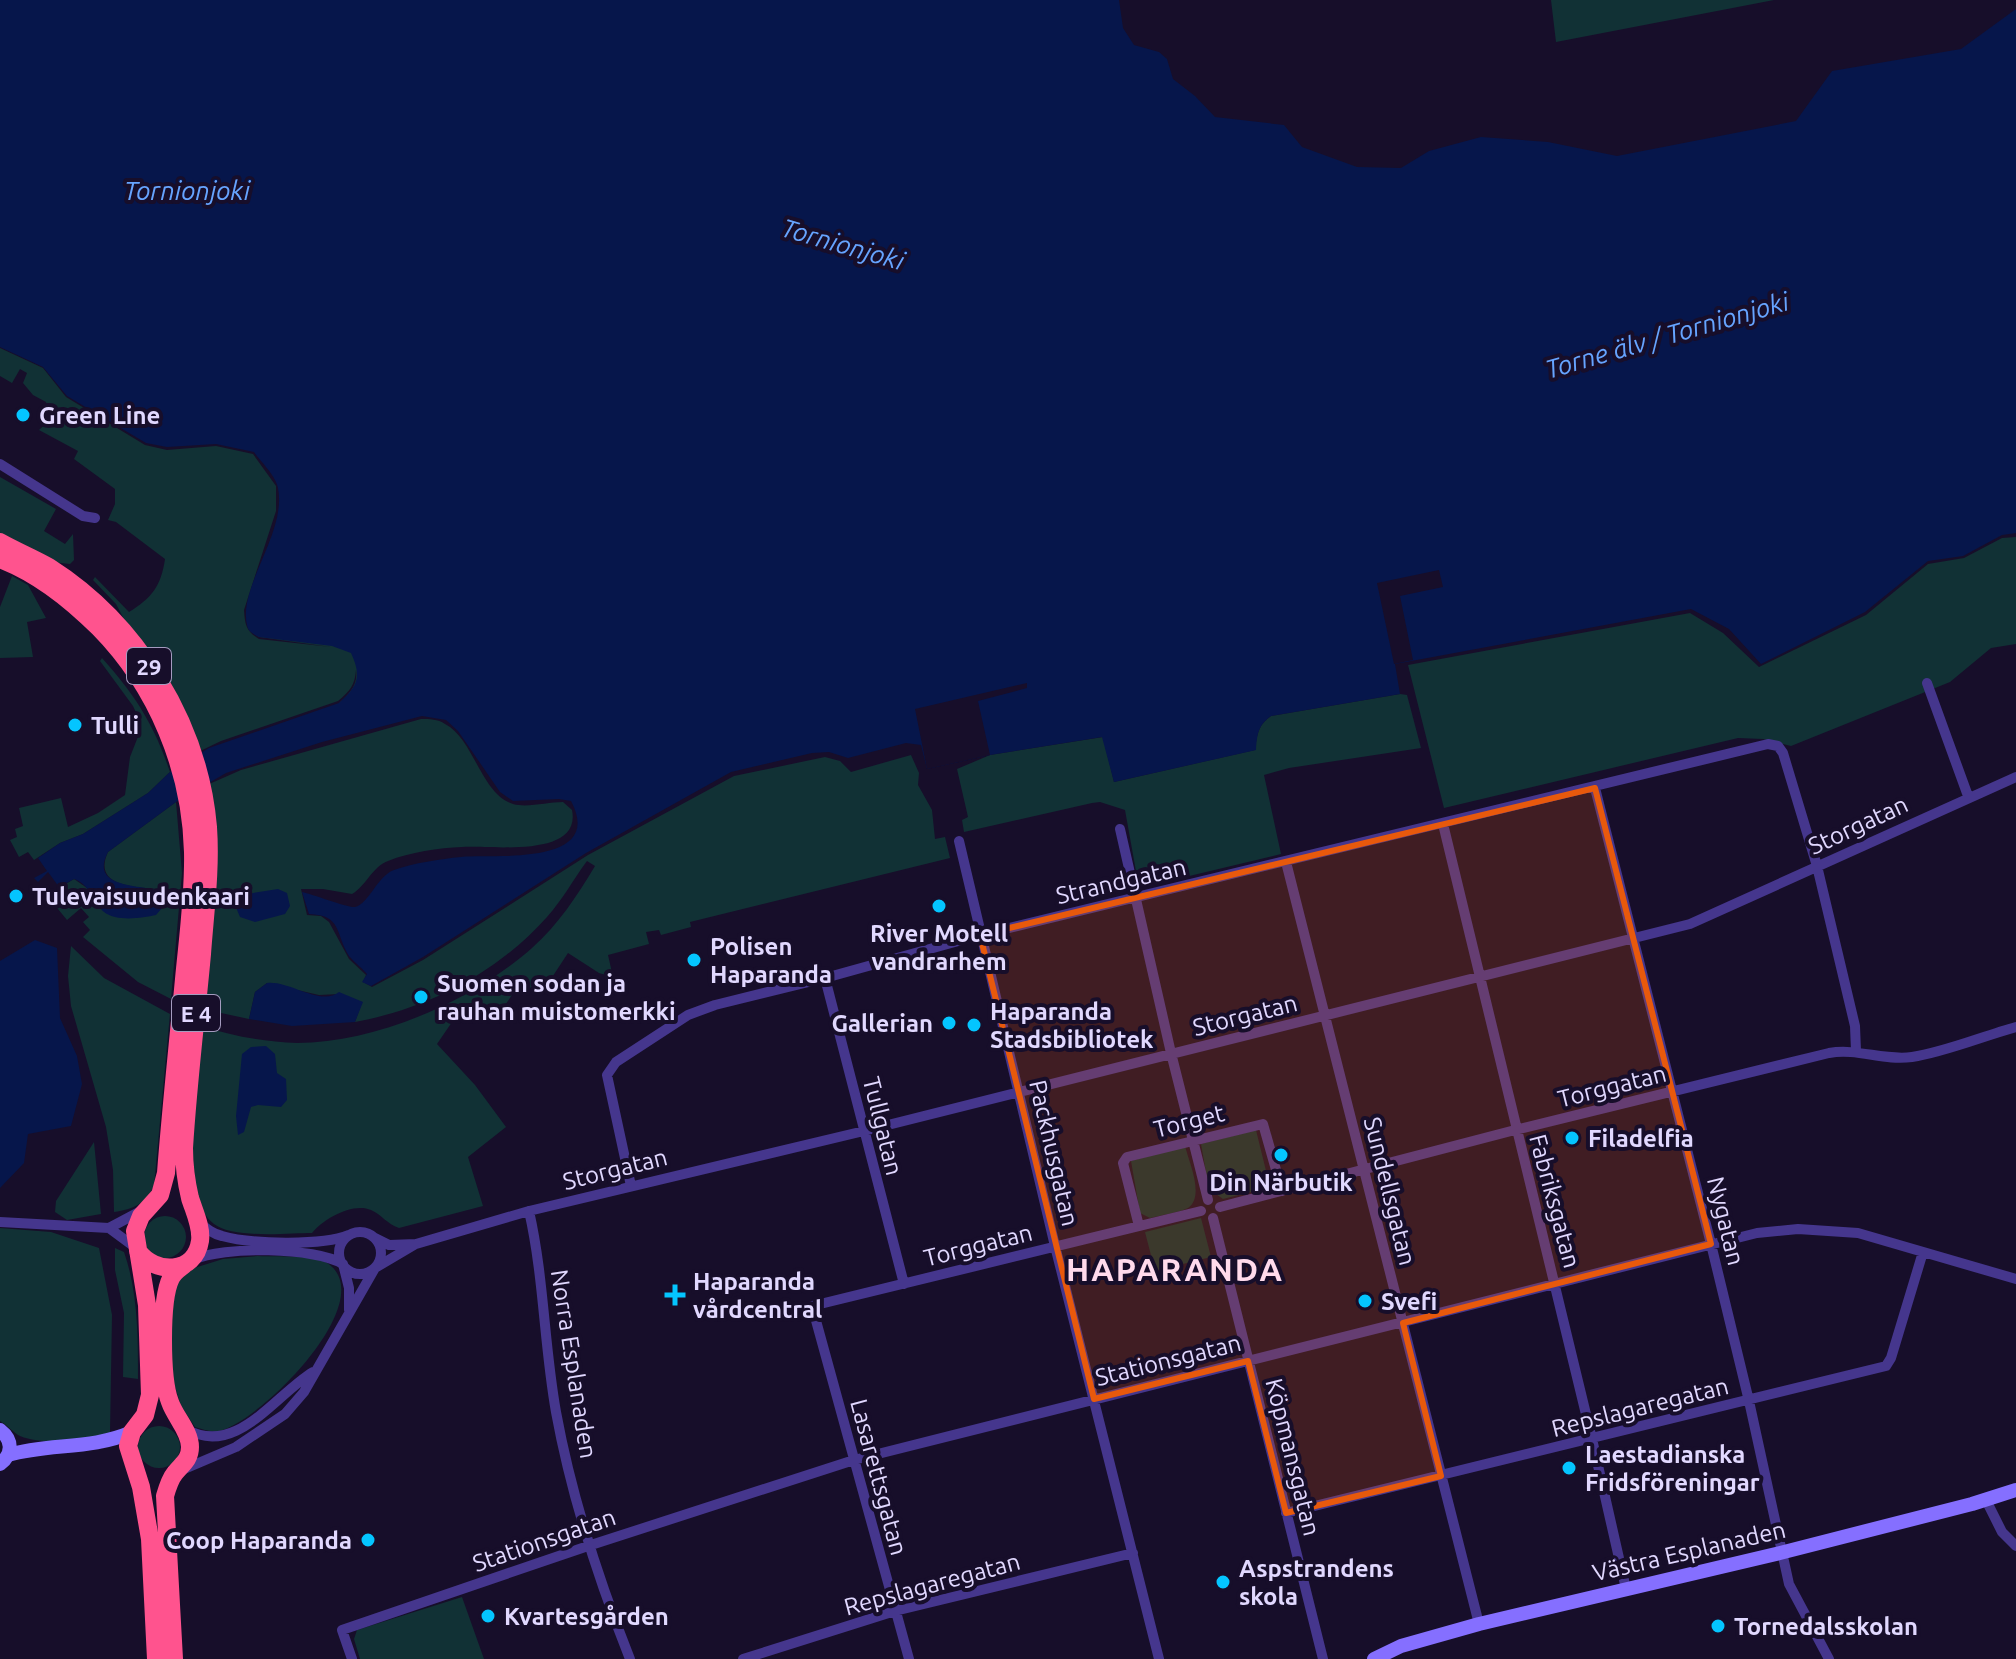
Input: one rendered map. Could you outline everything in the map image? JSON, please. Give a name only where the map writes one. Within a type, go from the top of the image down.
[{"type":"highway","name":"29","points":[[0,542],[54,571],[122,630],[159,681],[178,737]]},
{"type":"highway","name":"29","points":[[0,559],[55,590],[111,640],[178,737]]},
{"type":"highway","name":"E 4","points":[[174,1659],[165,1505],[167,1490],[175,1473],[185,1463],[189,1451],[188,1437],[166,1388],[164,1331],[169,1281],[196,1253],[200,1242],[186,1177],[184,1148],[208,879],[190,771],[178,737]]},
{"type":"highway","name":"E 4","points":[[156,1659],[150,1539],[128,1446],[148,1408],[150,1385],[146,1296],[135,1228],[141,1216],[160,1195],[166,1173],[198,812]]},
{"type":"highway","points":[[149,1207],[174,1202],[196,1217]]},
{"type":"highway","points":[[137,1248],[144,1259],[158,1267],[172,1268],[186,1264]]},
{"type":"highway","points":[[136,1426],[160,1416],[181,1425]]},
{"type":"highway","points":[[132,1462],[143,1473],[155,1477],[175,1473]]},
{"type":"street","points":[[0,464],[83,516],[95,518]]},
{"type":"street","points":[[1927,683],[1968,796]]},
{"type":"street","name":"Strandgatan","points":[[631,1186],[607,1075],[612,1066],[688,1015],[715,1005],[980,935],[1768,744],[1783,753],[1817,866]]},
{"type":"street","name":"Storgatan","points":[[175,1473],[236,1447],[269,1428],[299,1399],[375,1268],[416,1244],[529,1211],[864,1131],[1690,924],[1968,796],[2016,777]]},
{"type":"street","name":"Nygatan","points":[[1595,788],[1749,1401],[1780,1553],[1789,1584],[1829,1659]]},
{"type":"street","name":"Fabriksgatan","points":[[1443,824],[1626,1589]]},
{"type":"street","points":[[1120,829],[1208,1200]]},
{"type":"street","name":"Packhusgatan","points":[[959,841],[1055,1246],[1159,1659]]},
{"type":"street","name":"Sundellsgatan","points":[[1286,862],[1479,1624]]},
{"type":"street","points":[[1817,866],[1857,1033],[1856,1051]]},
{"type":"street","name":"Tullgatan","points":[[825,978],[904,1284]]},
{"type":"street","name":"Torggatan","points":[[1220,1207],[1829,1053],[1856,1051],[1883,1057],[1911,1057],[2016,1027]]},
{"type":"street","name":"Torget","points":[[1139,1226],[1123,1163],[1127,1157],[1193,1140],[1263,1124],[1282,1191]]},
{"type":"street","points":[[1208,1200],[1215,1200],[1220,1207],[1213,1218],[1201,1211],[1208,1200]]},
{"type":"street","points":[[0,1222],[109,1228],[149,1207]]},
{"type":"street","name":"Norra Esplanaden","points":[[529,1211],[536,1241],[557,1413],[591,1545],[630,1659]]},
{"type":"street","name":"Torggatan","points":[[812,1306],[1201,1211]]},
{"type":"street","name":"Storgatan","points":[[196,1217],[209,1231],[226,1237],[323,1243],[365,1232],[389,1245],[416,1244]]},
{"type":"street","name":"Köpmansgatan","points":[[1213,1218],[1323,1659]]},
{"type":"street","points":[[109,1228],[137,1248]]},
{"type":"street","name":"Stationsgatan","points":[[352,1659],[342,1630],[854,1460],[1757,1233],[1816,1229],[1871,1236],[2016,1279]]},
{"type":"street","points":[[349,1235],[340,1249],[349,1288],[349,1312]]},
{"type":"street","points":[[186,1264],[211,1253],[237,1250],[317,1254],[364,1274],[375,1268],[381,1253],[375,1238]]},
{"type":"street","name":"Repslagaregatan","points":[[1286,1513],[1886,1366],[1923,1252]]},
{"type":"street","name":"Lasarettsgatan","points":[[812,1306],[909,1659]]},
{"type":"street","name":"Storgatan","points":[[181,1425],[209,1438],[232,1433],[259,1416],[313,1372]]},
{"type":"street","points":[[33,1448],[4,1434],[4,1459],[33,1448],[91,1445],[136,1426]]},
{"type":"street","points":[[91,1445],[132,1462]]},
{"type":"street","name":"Västra Esplanaden","points":[[1374,1659],[1401,1646],[1479,1624],[1780,1553],[2016,1490]]},
{"type":"street","points":[[1986,1500],[2002,1532],[2016,1546]]},
{"type":"street","name":"Repslagaregatan","points":[[743,1659],[895,1611],[1133,1553]]},
{"type":"highlighted area","points":[[1595,788],[1711,1244],[1403,1323],[1441,1476],[1286,1513],[1248,1361],[1094,1399],[980,935]]},
{"type":"green space","points":[[1551,0],[1774,0],[1556,42]]},
{"type":"green space","points":[[0,348],[43,368],[66,397],[145,445],[167,450],[216,446],[253,454],[276,486],[276,511],[244,610],[247,627],[251,633],[259,639],[331,647],[259,637],[250,631],[246,611],[271,538],[477,622],[339,703],[352,688],[356,670],[351,687],[338,701],[221,741],[198,752],[150,652],[125,621],[116,604],[93,580],[95,577],[129,612],[144,602],[154,590],[165,559],[116,522],[108,520],[115,504],[115,489],[74,459],[78,451],[39,430],[48,418],[46,402],[33,395],[23,383],[27,373],[20,369],[12,383],[0,376]]},
{"type":"green space","points":[[0,477],[56,509],[44,531],[65,544],[73,534],[74,560],[70,564],[53,562],[0,537]]},
{"type":"green space","points":[[2016,537],[2016,644],[1991,648],[1950,682],[1791,746],[1763,739],[1738,738],[1444,808],[1408,665],[1690,613],[1723,633],[1759,667],[1866,615],[1928,564],[1964,558],[2002,538]]},
{"type":"green space","points":[[12,576],[28,585],[46,618],[27,622],[33,657],[0,658],[0,607]]},
{"type":"green space","points":[[102,658],[142,711],[170,772],[148,793],[83,834],[60,843],[34,860],[28,852],[19,857],[10,840],[17,837],[15,829],[23,826],[19,808],[61,798],[68,827],[98,813],[125,795],[130,757],[141,729],[140,721],[133,706],[100,661]]},
{"type":"green space","points":[[1407,695],[1421,748],[1289,768],[1264,775],[1281,854],[1139,888],[1125,810],[1100,802],[964,832],[962,820],[968,817],[957,769],[990,755],[1103,737],[1114,782],[1255,750],[1261,727],[1271,716]]},
{"type":"green space","points":[[421,719],[439,721],[455,731],[485,778],[502,798],[519,805],[563,802],[572,810],[571,826],[563,836],[548,843],[453,848],[397,858],[382,864],[352,894],[301,889],[307,915],[321,916],[329,922],[349,959],[366,975],[363,982],[372,987],[423,960],[588,855],[734,776],[825,757],[840,761],[851,772],[911,755],[919,773],[918,785],[932,810],[935,839],[945,837],[950,858],[690,922],[691,927],[661,935],[659,930],[646,932],[649,944],[608,955],[613,977],[599,973],[568,953],[541,994],[521,982],[492,1024],[463,1006],[437,1044],[475,1085],[506,1127],[468,1157],[483,1206],[399,1228],[371,1210],[356,1208],[323,1222],[312,1233],[262,1234],[223,1229],[208,1218],[200,1204],[191,1162],[201,1026],[249,1038],[297,1043],[359,1035],[422,1015],[482,985],[532,948],[566,910],[595,866],[587,861],[547,917],[507,955],[460,985],[409,1008],[355,1022],[362,1002],[339,994],[319,995],[267,983],[255,992],[249,1019],[221,1013],[219,1018],[202,1013],[207,785],[241,770]]},
{"type":"green space","points":[[176,802],[182,873],[171,999],[138,982],[83,937],[90,930],[83,922],[89,917],[81,908],[67,920],[53,903],[59,898],[54,891],[74,879],[87,888],[157,889],[118,883],[106,872],[105,864],[108,852]]},
{"type":"green space","points":[[71,946],[104,978],[170,1014],[154,1186],[143,1201],[121,1211],[114,1212],[113,1170],[106,1127],[71,1006],[68,976]]},
{"type":"green space","points":[[1256,1130],[1270,1187],[1223,1199],[1209,1189],[1201,1144]]},
{"type":"green space","points":[[94,1142],[101,1214],[67,1220],[55,1212],[56,1201]]},
{"type":"green space","points":[[1185,1146],[1196,1188],[1193,1203],[1184,1210],[1150,1218],[1140,1213],[1131,1161]]},
{"type":"green space","points":[[165,1216],[180,1222],[186,1237],[180,1252],[165,1258],[150,1252],[144,1237],[150,1222]]},
{"type":"green space","points":[[1201,1218],[1211,1257],[1155,1271],[1145,1232]]},
{"type":"green space","points":[[0,1228],[51,1232],[99,1248],[112,1315],[110,1433],[77,1440],[41,1441],[20,1436],[0,1421]]},
{"type":"green space","points":[[115,1248],[124,1252],[135,1298],[138,1379],[123,1377],[124,1313],[115,1270]]},
{"type":"green space","points":[[258,1256],[324,1261],[341,1283],[339,1306],[327,1332],[308,1359],[260,1407],[238,1423],[219,1431],[195,1427],[181,1406],[171,1374],[172,1296],[177,1282],[191,1269],[223,1259]]},
{"type":"green space","points":[[159,1426],[174,1432],[180,1447],[174,1462],[159,1468],[144,1462],[138,1447],[144,1432]]},
{"type":"green space","points":[[462,1597],[484,1659],[360,1659],[354,1639],[357,1630]]},
{"type":"water","points":[[0,0],[1119,0],[1123,28],[1134,45],[1159,52],[1167,59],[1173,79],[1215,117],[1284,125],[1302,147],[1357,167],[1401,168],[1429,151],[1481,137],[1548,142],[1617,156],[1796,121],[1832,71],[1961,49],[2016,9],[2016,533],[2002,535],[1963,556],[1928,561],[1865,612],[1761,664],[1729,629],[1691,609],[1395,664],[1400,694],[1271,716],[1259,731],[1256,750],[1114,782],[1102,737],[990,755],[927,769],[921,745],[906,743],[848,758],[829,752],[812,753],[731,772],[586,853],[423,957],[371,986],[362,982],[367,974],[349,956],[332,922],[320,915],[309,914],[302,892],[355,907],[365,901],[383,878],[394,870],[453,858],[541,853],[560,847],[573,837],[578,822],[571,801],[513,801],[500,792],[458,731],[446,720],[422,716],[322,742],[226,773],[176,802],[108,852],[104,865],[106,874],[113,880],[163,893],[162,908],[156,915],[122,918],[109,915],[79,881],[74,879],[59,887],[48,872],[38,882],[34,878],[47,871],[38,858],[148,793],[170,772],[209,748],[339,703],[354,686],[357,675],[351,653],[332,646],[259,637],[248,627],[246,610],[249,593],[270,541],[279,505],[277,483],[254,452],[216,444],[167,447],[146,443],[67,396],[43,367],[0,347]]},
{"type":"water","points":[[278,889],[287,893],[290,906],[285,914],[255,922],[240,917],[236,900],[253,893]]},
{"type":"water","points":[[35,940],[57,948],[60,1018],[77,1056],[82,1084],[71,1126],[28,1134],[24,1163],[0,1188],[0,961]]},
{"type":"water","points":[[267,983],[285,985],[314,995],[332,996],[339,992],[363,1002],[355,1022],[292,1026],[249,1019],[255,992]]},
{"type":"water","points":[[266,1046],[275,1054],[277,1073],[286,1079],[287,1100],[281,1107],[251,1107],[244,1132],[238,1135],[236,1116],[242,1054],[251,1047]]},
{"type":"pier","points":[[1439,570],[1443,587],[1400,596],[1413,660],[1394,664],[1377,583]]},
{"type":"pier","points":[[1027,683],[1027,688],[978,701],[990,755],[927,769],[915,709]]},
{"type":"place","name":"Green Line","points":[[23,415]]},
{"type":"place","name":"Tulli","points":[[75,725]]},
{"type":"place","name":"Tulevaisuudenkaari","points":[[16,896]]},
{"type":"place","name":"River Motell vandrarhem","points":[[939,906]]},
{"type":"place","name":"Polisen Haparanda","points":[[694,960]]},
{"type":"place","name":"Suomen sodan ja rauhan muistomerkki","points":[[421,997]]},
{"type":"place","name":"Gallerian","points":[[949,1023]]},
{"type":"place","name":"Haparanda Stadsbibliotek","points":[[974,1025]]},
{"type":"place","name":"Filadelfia","points":[[1572,1138]]},
{"type":"place","name":"Din Närbutik","points":[[1281,1155]]},
{"type":"place","name":"Haparanda vårdcentral","points":[[675,1295]]},
{"type":"place","name":"Svefi","points":[[1365,1301]]},
{"type":"place","name":"Laestadianska Fridsföreningar","points":[[1569,1468]]},
{"type":"place","name":"Coop Haparanda","points":[[368,1540]]},
{"type":"place","name":"Aspstrandens skola","points":[[1223,1582]]},
{"type":"place","name":"Kvartesgården","points":[[488,1616]]},
{"type":"place","name":"Tornedalsskolan","points":[[1718,1626]]},
{"type":"district","name":"HAPARANDA","points":[[1175,1269]]},
{"type":"water label","name":"Tornionjoki","points":[[187,190]]},
{"type":"water label","name":"Tornionjoki","points":[[843,244]]},
{"type":"water label","name":"Torne älv / Tornionjoki","points":[[1667,335]]}]
